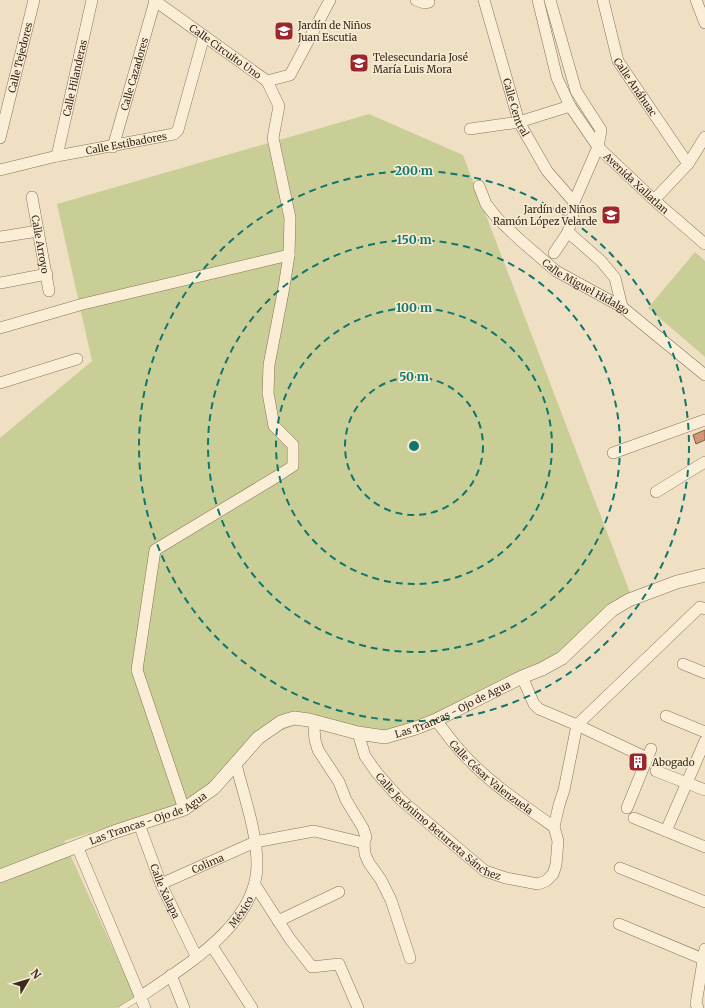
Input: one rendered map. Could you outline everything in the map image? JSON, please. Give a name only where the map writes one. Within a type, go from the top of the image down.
[{"type":"street","name":"Calle Tejedores","points":[[0,138],[34,0]]},
{"type":"street","name":"Calle Hilanderas","points":[[57,156],[92,0]]},
{"type":"street","name":"Calle Circuito Uno","points":[[154,0],[267,81],[290,75],[330,0]]},
{"type":"street","name":"Calle Cazadores","points":[[113,147],[154,0]]},
{"type":"street","points":[[416,0],[424,3],[428,2],[428,0]]},
{"type":"street","name":"Calle Central","points":[[484,0],[519,122],[547,171],[574,202]]},
{"type":"street","points":[[538,0],[558,78],[570,106],[598,147],[574,202],[573,215],[568,232],[554,253]]},
{"type":"street","name":"Avenida Xallatlan","points":[[550,0],[576,91],[602,130],[598,147],[654,200],[703,238]]},
{"type":"street","name":"Calle Anáhuac","points":[[603,0],[618,60],[688,164]]},
{"type":"street","points":[[696,0],[705,23]]},
{"type":"street","name":"Calle Estibadores","points":[[0,170],[57,156],[113,147],[174,134],[178,130],[204,36]]},
{"type":"street","points":[[184,809],[137,670],[155,550],[276,478],[293,466],[293,445],[274,426],[268,393],[269,365],[284,287],[288,255],[290,218],[273,138],[279,106],[267,81]]},
{"type":"street","points":[[564,92],[576,91]]},
{"type":"street","points":[[470,129],[519,122],[570,106]]},
{"type":"street","points":[[654,200],[688,164],[705,137]]},
{"type":"street","name":"Calle Miguel Hidalgo","points":[[479,186],[486,204],[496,218],[556,271],[622,307],[705,375]]},
{"type":"street","name":"Calle Arroyo","points":[[32,197],[49,291]]},
{"type":"street","points":[[0,237],[38,230]]},
{"type":"street","points":[[568,232],[601,261],[615,278],[622,307]]},
{"type":"street","points":[[0,328],[83,304],[288,255]]},
{"type":"street","points":[[0,284],[47,274]]},
{"type":"street","points":[[0,383],[77,359]]},
{"type":"street","points":[[613,453],[705,420]]},
{"type":"street","points":[[656,492],[705,462]]},
{"type":"street","name":"Las Trancas - Ojo de Agua","points":[[0,876],[42,861],[77,846],[184,809],[214,788],[258,738],[281,722],[294,718],[317,722],[358,733],[385,737],[416,728],[436,720],[562,658],[612,610],[629,600],[677,582],[705,575]]},
{"type":"street","points":[[554,828],[564,790],[577,725],[700,608],[705,609]]},
{"type":"street","points":[[683,664],[705,673]]},
{"type":"street","points":[[522,677],[534,704],[540,709],[649,754],[627,808]]},
{"type":"street","points":[[666,716],[705,732]]},
{"type":"street","name":"Calle César Valenzuela","points":[[436,720],[464,756],[512,798],[554,828]]},
{"type":"street","points":[[317,722],[314,728],[318,750],[339,782],[346,800],[363,828],[366,837],[364,843],[365,854],[391,900],[410,958]]},
{"type":"street","name":"Calle Jerónimo Beturreta Sánchez","points":[[358,733],[365,756],[377,773],[400,799],[485,871],[506,878],[538,884],[546,881],[553,874],[556,866],[558,841],[554,828]]},
{"type":"street","points":[[666,831],[705,741]]},
{"type":"street","name":"México","points":[[140,997],[212,946],[239,917],[255,885],[257,865],[255,842],[236,764]]},
{"type":"street","points":[[656,771],[705,790]]},
{"type":"street","points":[[634,818],[705,847]]},
{"type":"street","name":"Calle Xalapa","points":[[139,824],[161,884],[196,956]]},
{"type":"street","name":"Colima","points":[[161,884],[255,842],[314,831],[364,843]]},
{"type":"street","points":[[77,846],[145,1008]]},
{"type":"street","points":[[620,868],[705,902]]},
{"type":"street","points":[[255,885],[278,922],[312,967],[339,964],[358,1008]]},
{"type":"street","points":[[278,922],[339,892]]},
{"type":"street","points":[[619,924],[704,954],[696,1004],[698,1008]]},
{"type":"street","points":[[212,946],[252,1008]]},
{"type":"street","points":[[171,975],[184,1008]]},
{"type":"lane","name":"México","points":[[122,1008],[140,997]]},
{"type":"green space","points":[[369,114],[463,155],[631,595],[555,666],[390,735],[307,721],[263,737],[188,802],[64,841],[135,997],[117,1008],[0,1008],[0,438],[92,361],[57,204]]},
{"type":"green space","points":[[695,252],[705,261],[705,357],[648,308]]},
{"type":"building","points":[[705,430],[705,440],[696,444],[693,435]]},
{"type":"building","name":"Abogado","points":[[635,753],[647,759],[643,769],[629,765]]},
{"type":"place","name":"Jardín de Niños Juan Escutia","points":[[284,31]]},
{"type":"place","name":"Telesecundaria José María Luis Mora","points":[[359,63]]},
{"type":"place","name":"Jardín de Niños Ramón López Velarde","points":[[611,215]]},
{"type":"place","name":"Abogado","points":[[638,762]]}]
